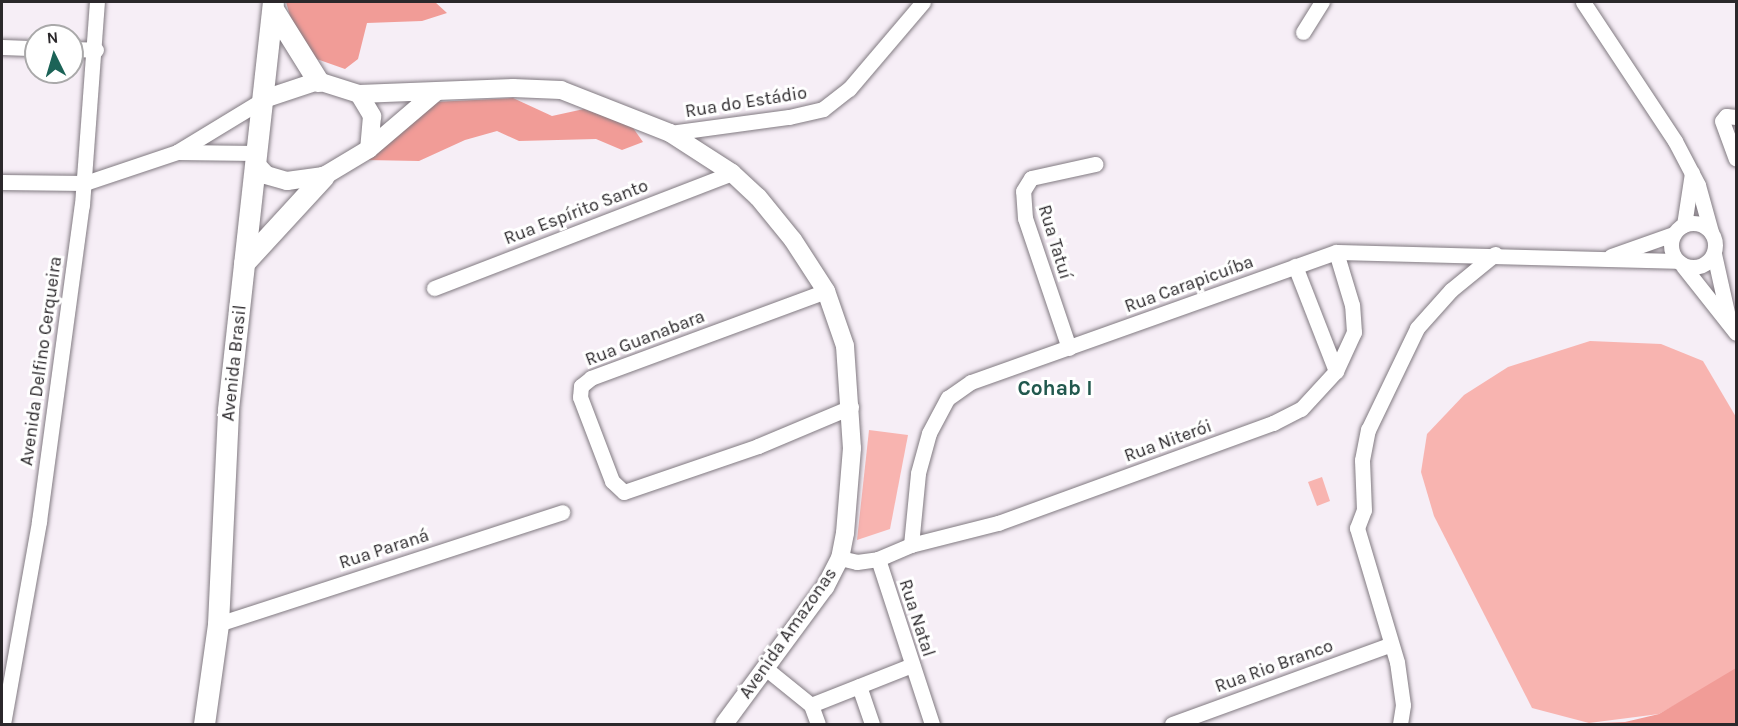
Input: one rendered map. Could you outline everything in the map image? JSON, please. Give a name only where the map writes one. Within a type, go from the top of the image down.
[{"type":"main road","points":[[273,5],[318,81]]},
{"type":"main road","name":"Avenida Brasil","points":[[204,724],[218,624],[228,409],[273,5]]},
{"type":"main road","points":[[244,263],[324,176]]},
{"type":"street","name":"Avenida Delfino Cerqueira","points":[[3,724],[39,521],[84,183],[96,50],[97,2]]},
{"type":"street","name":"Rua do Estádio","points":[[670,133],[789,117],[823,109],[849,89],[923,2]]},
{"type":"street","points":[[1303,32],[1322,2]]},
{"type":"street","points":[[1583,2],[1622,55],[1692,173],[1711,232],[1714,254],[1733,330]]},
{"type":"street","points":[[2,47],[24,48]]},
{"type":"street","points":[[84,50],[96,50]]},
{"type":"street","points":[[2,182],[84,183],[177,152],[264,99],[318,81]]},
{"type":"street","name":"Avenida Amazonas","points":[[318,81],[359,94],[561,90],[670,133],[732,173],[758,196],[794,240],[826,291],[844,346],[851,407],[852,448],[840,558],[825,587],[724,724]]},
{"type":"street","points":[[177,152],[255,158],[266,175],[287,181],[324,176],[369,149],[436,92]]},
{"type":"street","points":[[359,94],[372,116],[369,149]]},
{"type":"street","points":[[1730,117],[1737,159]]},
{"type":"street","name":"Rua Tatuí","points":[[1069,348],[1025,218],[1023,190],[1031,177],[1095,164]]},
{"type":"street","name":"Rua Espírito Santo","points":[[434,288],[732,173]]},
{"type":"street","points":[[1692,173],[1679,230],[1671,249],[1680,264],[1733,330]]},
{"type":"street","points":[[1679,230],[1699,224],[1711,232]]},
{"type":"street","name":"Rua Carapicuíba","points":[[1608,257],[1679,230]]},
{"type":"street","name":"Rua Carapicuíba","points":[[912,545],[918,473],[929,433],[948,398],[971,382],[1336,252],[1608,257],[1680,264]]},
{"type":"street","name":"Rua Niterói","points":[[878,559],[912,545],[998,523],[1274,423],[1312,400],[1336,371],[1351,343],[1354,318],[1336,252]]},
{"type":"street","points":[[1400,724],[1403,705],[1396,662],[1389,645],[1357,528],[1364,510],[1362,460],[1368,430],[1416,328],[1451,290],[1496,254]]},
{"type":"street","points":[[1680,264],[1698,267],[1714,254]]},
{"type":"street","points":[[1295,266],[1336,371]]},
{"type":"street","name":"Rua Guanabara","points":[[826,291],[591,378],[581,386],[580,397],[612,481],[624,492],[758,446],[851,407]]},
{"type":"street","name":"Rua Paraná","points":[[218,624],[562,512]]},
{"type":"street","points":[[840,558],[857,562],[878,559]]},
{"type":"street","name":"Rua Natal","points":[[878,559],[932,724]]},
{"type":"street","name":"Rua Rio Branco","points":[[1172,724],[1389,645]]},
{"type":"street","points":[[811,705],[912,665]]},
{"type":"street","points":[[764,667],[811,705],[818,724]]},
{"type":"street","points":[[859,686],[872,724]]},
{"type":"shaded area","points":[[286,2],[435,2],[447,13],[422,21],[367,23],[358,59],[345,69],[311,57],[295,33]]},
{"type":"shaded area","points":[[513,98],[552,116],[584,109],[631,125],[643,142],[622,150],[596,139],[519,141],[497,131],[465,140],[419,161],[367,160],[434,102]]},
{"type":"shaded area","points":[[1590,341],[1661,344],[1703,361],[1736,417],[1736,671],[1659,714],[1589,723],[1532,708],[1434,516],[1421,472],[1427,434],[1464,395],[1508,367]]},
{"type":"shaded area","points":[[869,430],[908,435],[890,529],[857,540]]},
{"type":"shaded area","points":[[1322,477],[1330,501],[1317,506],[1308,482]]},
{"type":"shaded area","points":[[1736,668],[1736,724],[1571,724],[1625,722],[1659,714]]},
{"type":"district","name":"Cohab I","points":[[1055,388]]}]
